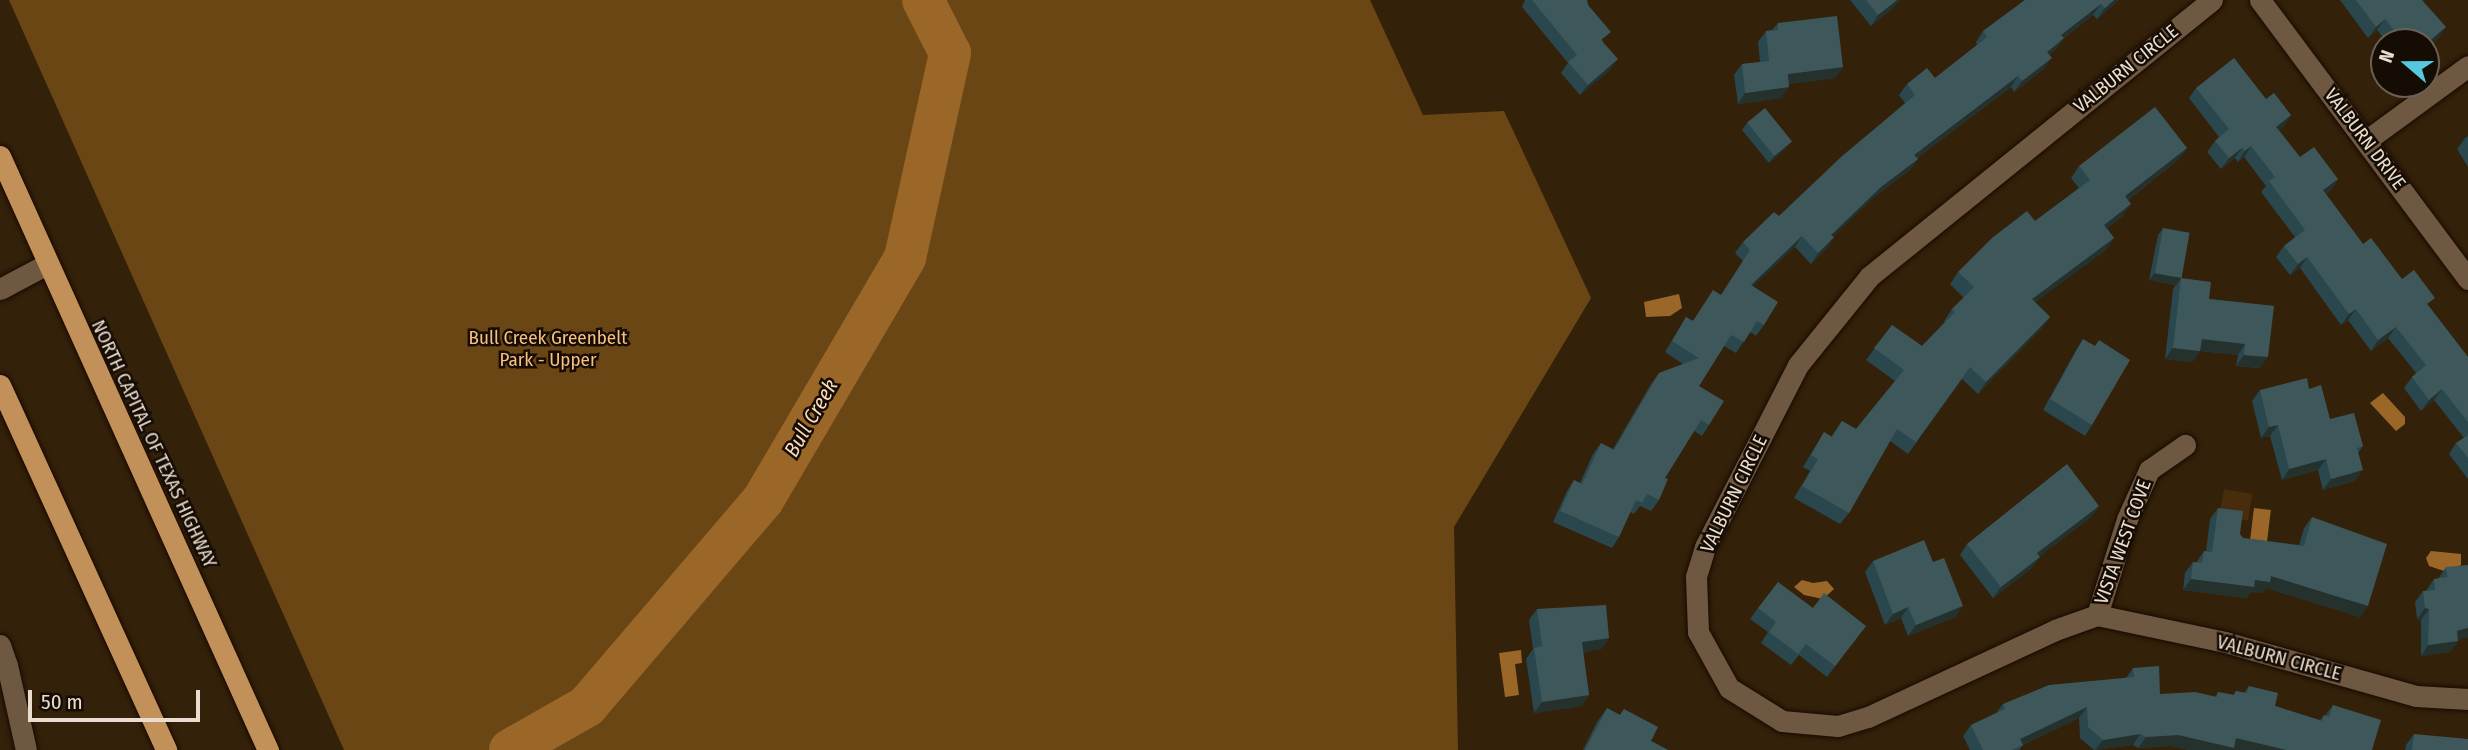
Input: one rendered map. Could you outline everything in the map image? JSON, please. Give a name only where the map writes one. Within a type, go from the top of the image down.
[{"type":"highway","name":"NORTH CAPITAL OF TEXAS HIGHWAY","points":[[0,156],[268,750]]},
{"type":"highway","points":[[0,385],[166,750]]},
{"type":"street","name":"VALBURN CIRCLE","points":[[2212,0],[1869,277],[1798,365],[1705,547],[1696,577],[1698,632],[1729,688],[1782,721],[1838,726],[1868,717],[2055,630],[2097,615],[2225,642],[2416,696],[2468,699]]},
{"type":"street","name":"VALBURN DRIVE","points":[[2260,0],[2367,140],[2468,279]]},
{"type":"street","points":[[2367,140],[2468,66]]},
{"type":"street","points":[[0,289],[47,264]]},
{"type":"street","name":"VISTA WEST COVE","points":[[2097,615],[2127,519],[2149,470],[2185,445]]},
{"type":"street","points":[[0,645],[26,750]]},
{"type":"shaded area","points":[[1679,294],[1682,308],[1670,316],[1646,317],[1644,302]]},
{"type":"shaded area","points":[[2383,393],[2405,417],[2405,424],[2396,431],[2370,403]]},
{"type":"shaded area","points":[[2224,489],[2253,494],[2248,521],[2219,516]]},
{"type":"shaded area","points":[[2254,508],[2271,510],[2267,542],[2250,540]]},
{"type":"shaded area","points":[[2431,551],[2461,554],[2461,565],[2450,573],[2429,566],[2426,558]]},
{"type":"shaded area","points":[[1802,580],[1813,583],[1827,581],[1834,589],[1823,599],[1804,595],[1794,587]]},
{"type":"shaded area","points":[[1521,650],[1522,663],[1515,664],[1519,695],[1505,697],[1499,653]]},
{"type":"green space","name":"Bull Creek Greenbelt Park - Upper","points":[[9,0],[1370,0],[1423,115],[1504,111],[1591,298],[1454,527],[1458,750],[344,750]]},
{"type":"building","points":[[1532,0],[1587,0],[1588,5],[1611,32],[1601,40],[1618,59],[1588,85],[1568,62],[1577,55]]},
{"type":"building","points":[[1866,0],[1897,0],[1878,15]]},
{"type":"building","points":[[2025,0],[2114,0],[2105,8],[2101,4],[2061,35],[2064,38],[2047,52],[2052,58],[2022,81],[2018,76],[1914,155],[1918,159],[1881,187],[1831,235],[1834,237],[1818,253],[1802,236],[1751,285],[1778,302],[1764,325],[1757,321],[1744,342],[1731,335],[1699,386],[1724,401],[1709,425],[1701,420],[1665,478],[1668,479],[1659,500],[1647,494],[1642,503],[1636,500],[1619,537],[1560,511],[1574,480],[1582,484],[1601,443],[1614,450],[1659,373],[1699,358],[1672,341],[1686,317],[1693,321],[1713,290],[1721,295],[1750,250],[1743,242],[1774,212],[1779,216],[1841,157],[1915,95],[1907,84],[1927,68],[1935,78],[1987,37],[1983,31]]},
{"type":"building","points":[[2356,0],[2422,0],[2446,27],[2440,32],[2440,28],[2392,28],[2385,19],[2376,27]]},
{"type":"building","points":[[1837,16],[1843,67],[1788,74],[1789,87],[1745,93],[1742,64],[1769,61],[1766,31],[1778,30],[1778,23]]},
{"type":"building","points":[[2234,58],[2266,99],[2274,93],[2291,115],[2276,127],[2300,157],[2314,147],[2338,179],[2323,190],[2363,244],[2371,238],[2402,279],[2414,270],[2435,298],[2427,304],[2468,357],[2468,422],[2442,389],[2429,400],[2412,377],[2426,365],[2396,327],[2378,340],[2356,309],[2349,314],[2307,257],[2298,264],[2284,246],[2305,230],[2269,181],[2275,177],[2251,146],[2245,151],[2242,148],[2229,158],[2215,141],[2229,129],[2196,88]]},
{"type":"building","points":[[2155,107],[2187,148],[2125,196],[2131,204],[2104,225],[2114,238],[2032,299],[2050,317],[1986,382],[1970,367],[1916,442],[1897,429],[1849,513],[1802,486],[1818,459],[1811,455],[1824,432],[1832,437],[1842,421],[1856,429],[1904,370],[1874,348],[1892,325],[1922,346],[1955,312],[1952,309],[1974,287],[1958,272],[1992,238],[2027,211],[2035,221],[2090,180],[2079,166]]},
{"type":"building","points":[[1765,108],[1792,141],[1774,156],[1747,122]]},
{"type":"building","points":[[2163,228],[2190,233],[2182,278],[2155,273]]},
{"type":"building","points":[[2181,278],[2211,282],[2209,299],[2274,306],[2268,357],[2244,355],[2245,344],[2202,339],[2200,351],[2173,348]]},
{"type":"building","points":[[2083,339],[2095,346],[2099,340],[2130,360],[2092,425],[2050,399]]},
{"type":"building","points":[[2307,378],[2309,389],[2321,385],[2330,419],[2354,413],[2363,446],[2357,448],[2363,470],[2331,479],[2326,459],[2289,469],[2278,425],[2269,427],[2260,390]]},
{"type":"building","points":[[2468,435],[2468,458],[2456,443]]},
{"type":"building","points":[[2067,464],[2099,506],[2037,553],[2040,557],[2001,587],[1967,544]]},
{"type":"building","points":[[2218,508],[2243,511],[2240,534],[2243,538],[2304,546],[2312,517],[2387,544],[2368,606],[2271,576],[2270,582],[2255,580],[2254,587],[2191,579],[2193,562],[2202,563],[2204,551],[2212,552]]},
{"type":"building","points":[[1924,540],[1933,562],[1944,558],[1963,606],[1916,625],[1908,607],[1893,614],[1873,561]]},
{"type":"building","points":[[2468,565],[2468,628],[2457,631],[2458,641],[2428,645],[2429,609],[2425,608],[2423,591],[2435,590],[2434,579],[2447,577],[2446,567]]},
{"type":"building","points":[[1778,582],[1813,608],[1824,593],[1866,626],[1835,666],[1806,644],[1798,654],[1769,632],[1776,622],[1758,608]]},
{"type":"building","points":[[1606,605],[1609,638],[1582,642],[1589,695],[1542,702],[1534,648],[1542,646],[1537,609]]},
{"type":"building","points":[[2159,666],[2160,694],[2195,692],[2217,697],[2218,692],[2234,695],[2236,691],[2247,693],[2249,686],[2278,693],[2275,706],[2322,721],[2324,715],[2329,717],[2333,705],[2381,720],[2372,750],[2287,750],[2236,738],[2234,748],[2178,735],[2146,737],[2140,734],[2103,740],[2088,727],[2087,707],[2020,739],[2023,745],[2012,750],[1983,750],[1971,725],[2005,709],[2003,704],[2049,685],[2134,677],[2133,668]]},
{"type":"building","points":[[1607,708],[1620,715],[1624,709],[1658,727],[1651,741],[1668,750],[1585,750]]},
{"type":"building","points":[[2414,734],[2468,739],[2468,750],[2412,750]]},
{"type":"waterway","name":"Bull Creek","points":[[510,750],[587,706],[763,500],[905,258],[950,53],[923,0]]}]
